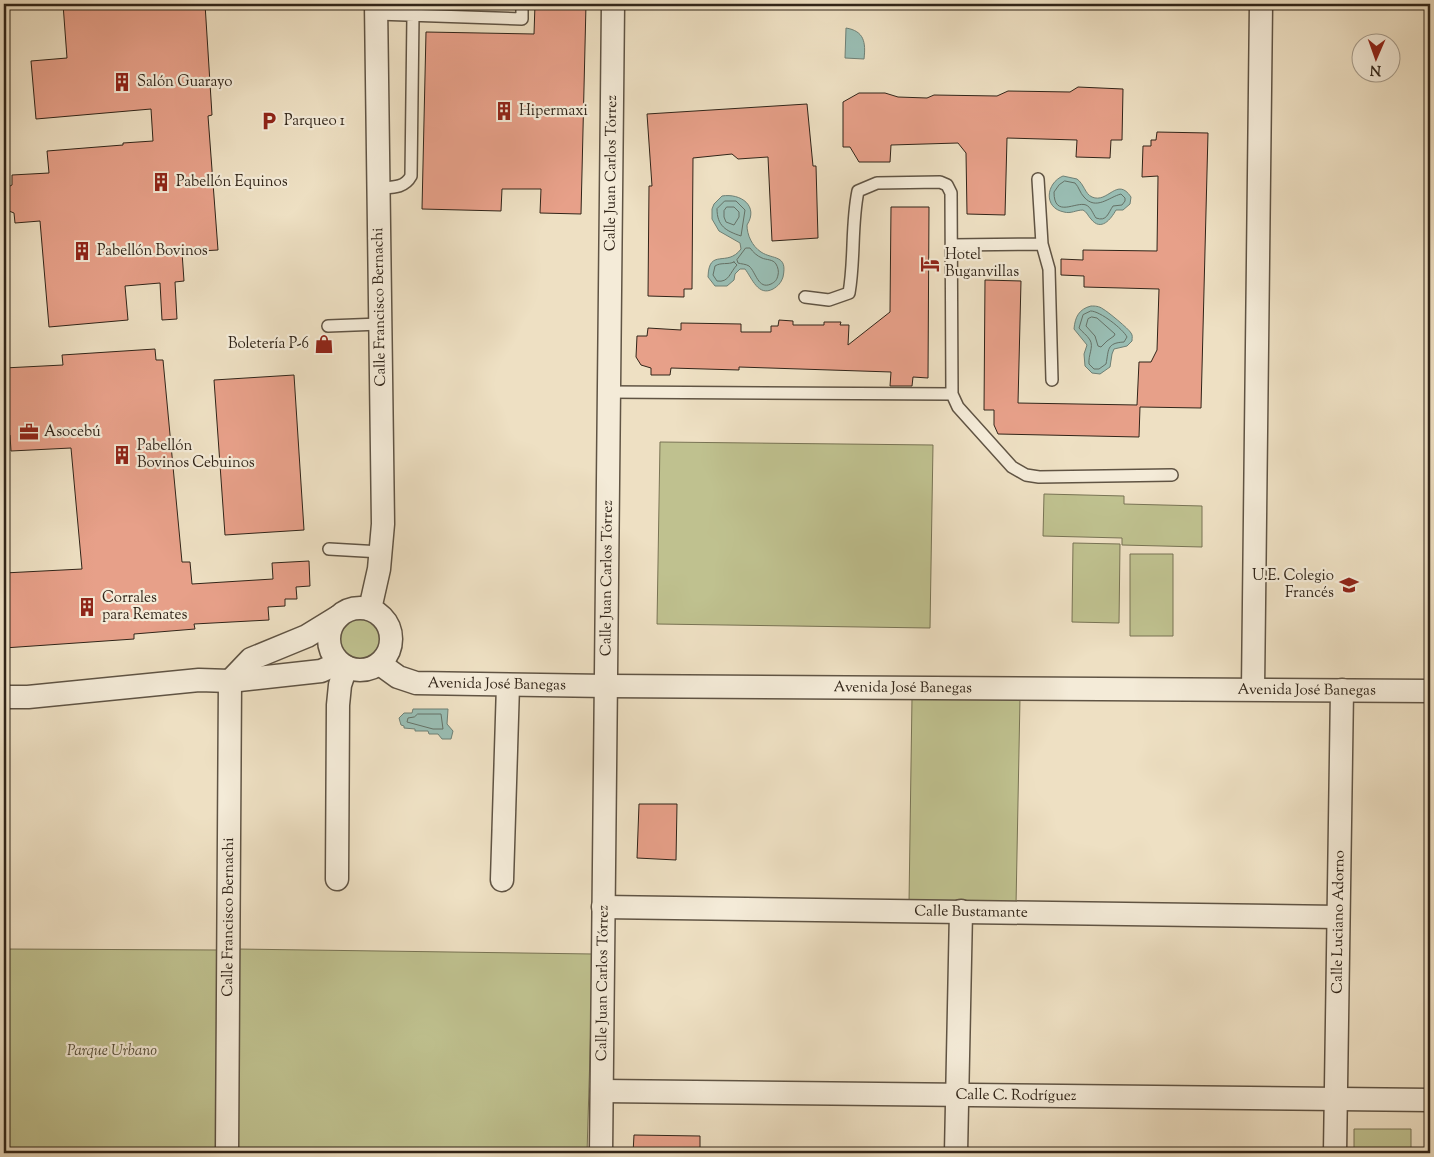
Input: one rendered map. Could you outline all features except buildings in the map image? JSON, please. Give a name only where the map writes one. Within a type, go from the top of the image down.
[{"type":"street","name":"Calle Juan Carlos Tórrez","points":[[601,1153],[613,4]]},
{"type":"street","points":[[1253,689],[1260,4]]},
{"type":"street","name":"Calle Francisco Bernachi","points":[[370,609],[377,582],[383,524],[376,9]]},
{"type":"street","points":[[230,681],[251,659],[308,636],[349,610],[356,608],[370,609],[383,617],[391,630],[390,652],[380,664],[374,668],[360,671],[343,665],[331,651],[329,637],[333,623],[338,617]]},
{"type":"street","name":"Avenida José Banegas","points":[[380,664],[398,677],[416,683],[1430,691]]},
{"type":"street","points":[[4,697],[28,697],[199,680],[230,681],[321,671],[343,665]]},
{"type":"street","points":[[337,879],[338,705],[343,665]]},
{"type":"street","name":"Calle Francisco Bernachi","points":[[227,1153],[230,681]]},
{"type":"street","points":[[502,880],[508,685]]},
{"type":"street","name":"Calle Luciano Adorno","points":[[1335,1153],[1342,690]]},
{"type":"street","name":"Calle Bustamante","points":[[603,906],[1338,917]]},
{"type":"street","points":[[956,1153],[961,912]]},
{"type":"street","name":"Calle C. Rodríguez","points":[[602,1091],[1430,1100]]},
{"type":"lane","points":[[376,9],[414,15],[431,10],[522,19],[522,4]]},
{"type":"lane","points":[[378,188],[402,186],[408,182],[411,176],[414,15]]},
{"type":"lane","points":[[1038,179],[1042,244],[1050,269],[1052,380]]},
{"type":"lane","points":[[805,298],[829,300],[849,293],[852,278],[854,210],[858,191],[877,183],[940,182],[947,186],[951,193],[952,394],[958,407],[1012,467],[1026,475],[1039,477],[1172,476]]},
{"type":"lane","points":[[952,245],[1042,244]]},
{"type":"lane","points":[[328,326],[380,324]]},
{"type":"lane","points":[[608,392],[952,394]]},
{"type":"lane","points":[[329,549],[381,552]]},
{"type":"green space","points":[[660,442],[933,445],[930,628],[657,624]]},
{"type":"green space","points":[[1044,494],[1124,496],[1124,504],[1202,506],[1202,547],[1122,545],[1122,538],[1043,536]]},
{"type":"green space","points":[[1073,543],[1120,544],[1119,623],[1072,622]]},
{"type":"green space","points":[[1130,554],[1173,554],[1173,636],[1130,636]]},
{"type":"green space","points":[[357,617],[365,617],[377,623],[383,639],[377,655],[365,661],[357,661],[345,655],[339,643],[339,635],[345,623]]},
{"type":"green space","points":[[912,698],[1020,698],[1016,905],[909,903]]},
{"type":"green space","name":"Parque Urbano","points":[[4,949],[220,950],[218,1153],[4,1153]]},
{"type":"green space","points":[[236,949],[593,954],[587,1153],[235,1153]]},
{"type":"green space","points":[[1354,1129],[1411,1129],[1411,1153],[1354,1153]]},
{"type":"water","points":[[846,28],[857,32],[862,38],[865,47],[864,59],[845,58]]},
{"type":"water","points":[[1063,176],[1077,179],[1092,197],[1103,197],[1121,189],[1126,191],[1131,197],[1130,204],[1123,210],[1116,210],[1109,220],[1102,224],[1095,223],[1083,210],[1069,213],[1057,210],[1050,201],[1050,189],[1057,179]]},
{"type":"water","points":[[722,196],[736,197],[746,202],[751,212],[747,225],[748,233],[753,243],[761,252],[781,261],[784,270],[783,277],[773,289],[763,291],[759,289],[745,269],[740,269],[735,274],[734,280],[727,286],[715,286],[708,277],[709,268],[715,260],[730,257],[741,249],[740,243],[719,231],[712,219],[714,204]]},
{"type":"water","points":[[1091,306],[1105,310],[1118,320],[1132,336],[1132,341],[1127,346],[1114,349],[1110,367],[1100,374],[1092,373],[1085,366],[1084,354],[1087,345],[1074,329],[1078,314],[1083,309]]},
{"type":"water","points":[[413,709],[448,709],[447,724],[453,731],[451,739],[442,739],[438,734],[429,734],[428,731],[415,731],[415,729],[404,728],[399,718],[404,713],[412,713]]},
{"type":"place","name":"Salón Guarayo","points":[[122,82]]},
{"type":"place","name":"Hipermaxi","points":[[504,111]]},
{"type":"place","name":"Parqueo 1","points":[[269,121]]},
{"type":"place","name":"Pabellón Equinos","points":[[161,182]]},
{"type":"place","name":"Pabellón Bovinos","points":[[82,251]]},
{"type":"place","name":"Hotel Buganvillas","points":[[930,264]]},
{"type":"place","name":"Boletería P-6","points":[[324,344]]},
{"type":"place","name":"Asocebú","points":[[29,432]]},
{"type":"place","name":"Pabellón Bovinos Cebuinos","points":[[122,455]]},
{"type":"place","name":"U.E. Colegio Francés","points":[[1349,585]]},
{"type":"place","name":"Corrales para Remates","points":[[87,607]]}]
